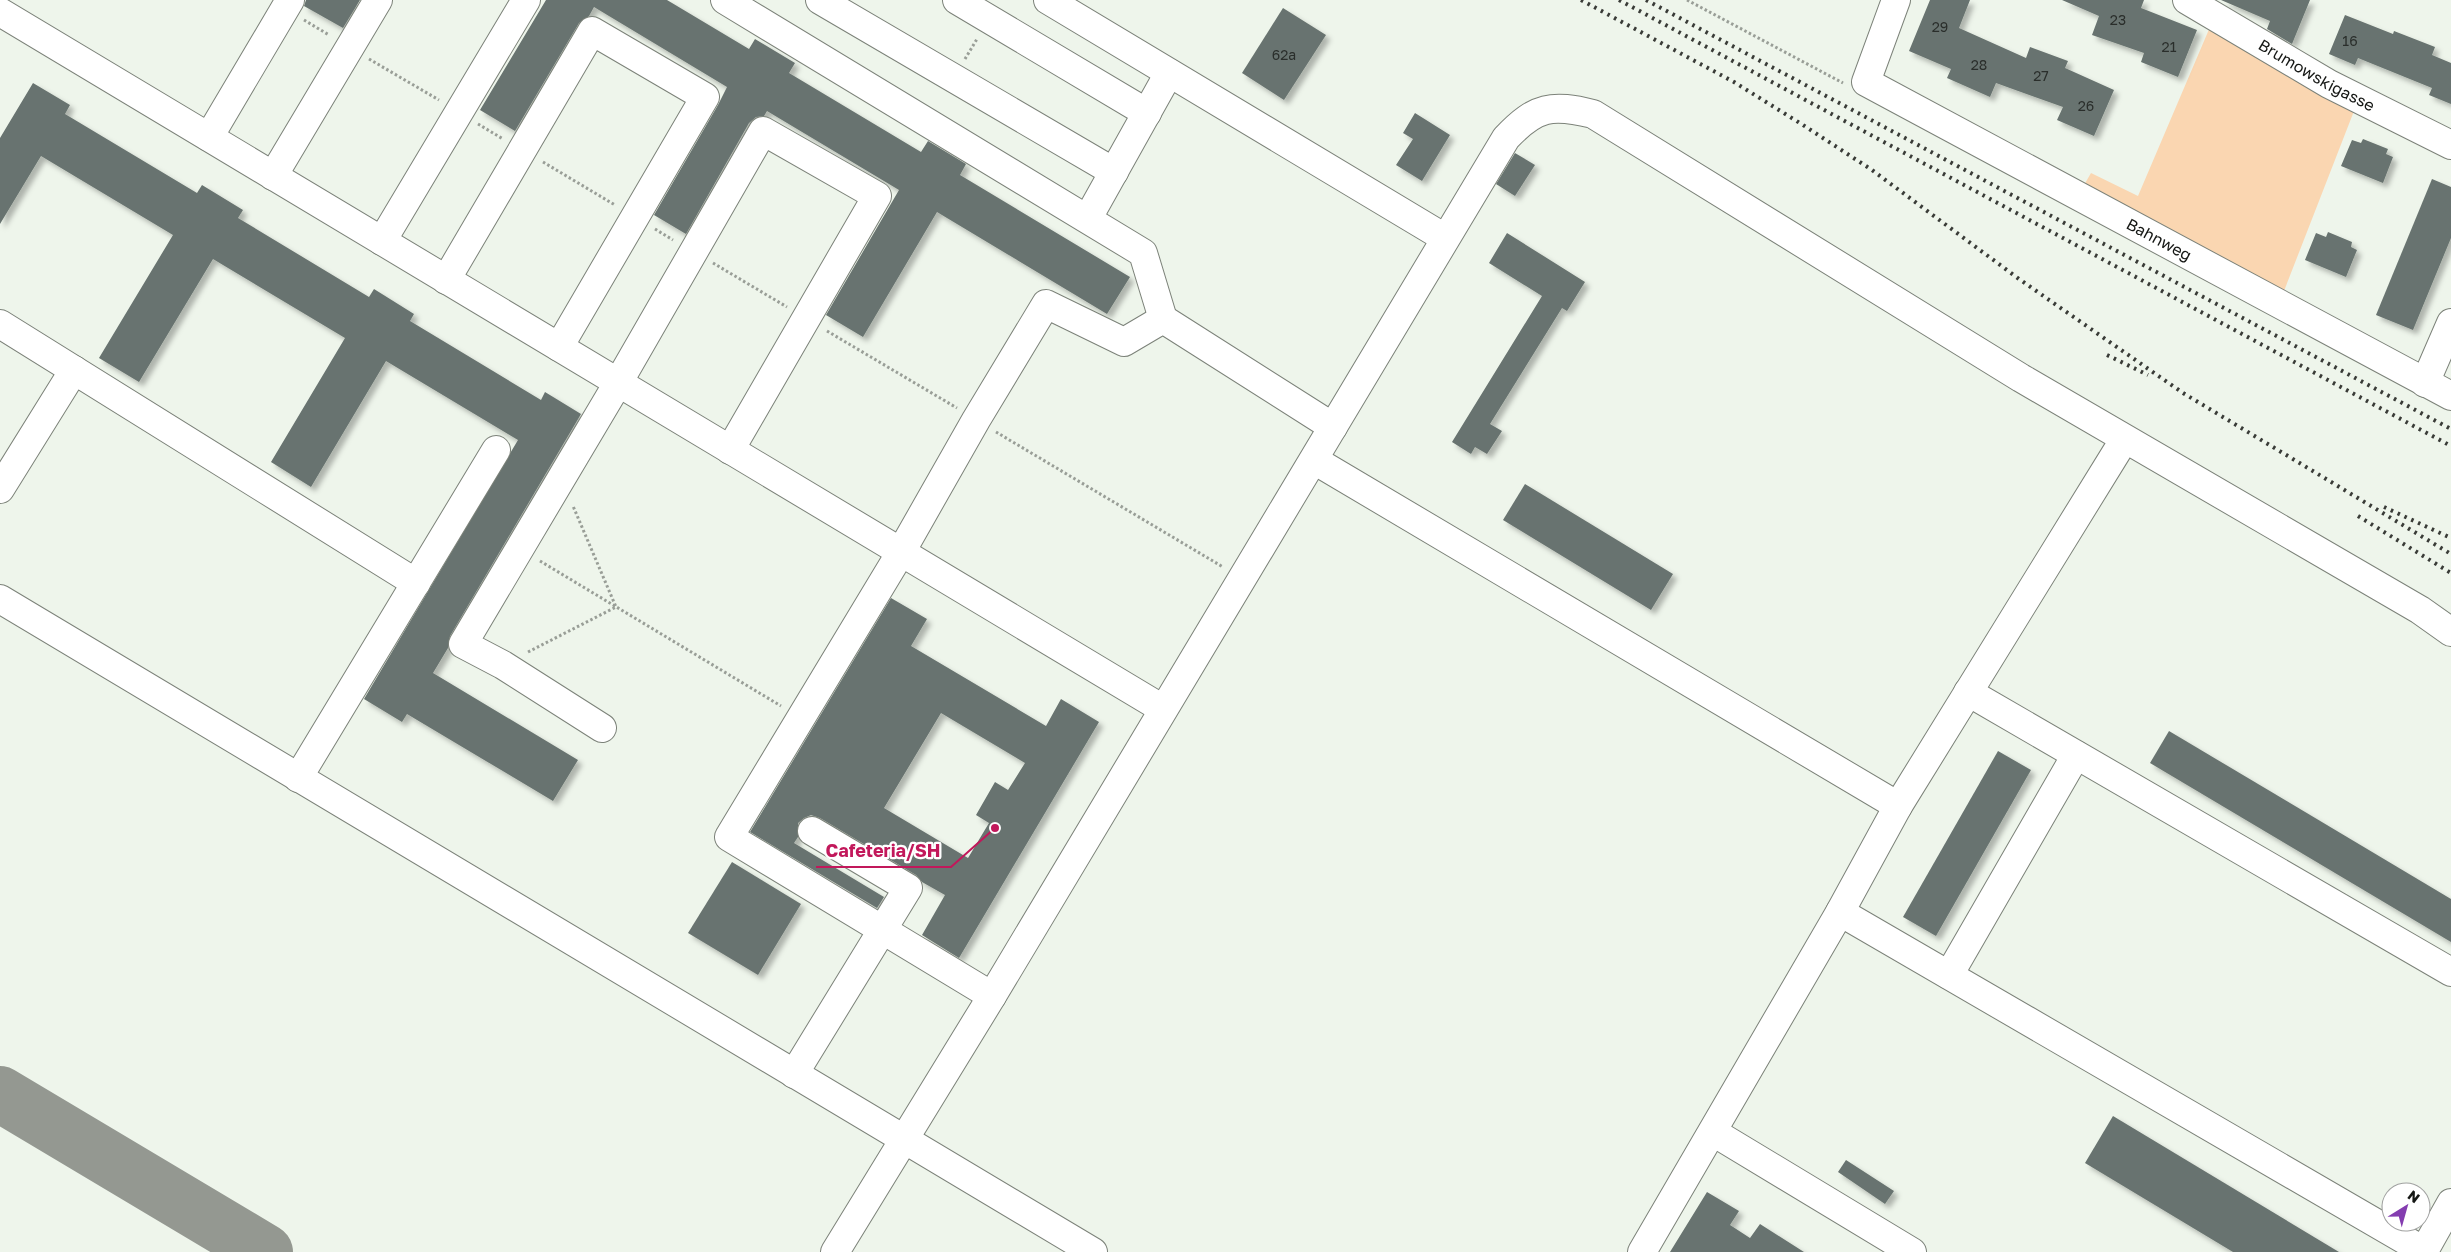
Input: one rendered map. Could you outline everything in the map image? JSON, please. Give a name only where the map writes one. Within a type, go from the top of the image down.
[{"type":"street","points":[[273,176],[378,0]]},
{"type":"street","points":[[382,241],[526,0]]},
{"type":"street","points":[[725,0],[755,8],[1143,253],[1163,319],[1333,427]]},
{"type":"street","points":[[820,0],[1114,172]]},
{"type":"street","points":[[957,0],[1147,113]]},
{"type":"street","points":[[1048,0],[1445,238]]},
{"type":"street","name":"Bahnweg","points":[[1896,0],[1866,82],[2451,396]]},
{"type":"street","name":"Brumowskigasse","points":[[2187,0],[2329,84],[2451,145]]},
{"type":"street","points":[[209,137],[287,4]]},
{"type":"street","points":[[0,12],[1163,709]]},
{"type":"street","points":[[446,280],[592,30],[705,97],[559,347]]},
{"type":"street","points":[[1088,218],[1169,73]]},
{"type":"street","points":[[835,1252],[992,996],[1506,138],[1524,119],[1544,110],[1567,108],[1593,114],[2124,440],[2420,610],[2451,632]]},
{"type":"street","points":[[602,728],[503,666],[463,644],[618,383],[763,131],[877,196],[730,450]]},
{"type":"street","points":[[992,996],[729,837],[1046,304],[1124,342],[1163,319]]},
{"type":"street","points":[[2425,383],[2451,323]]},
{"type":"street","points":[[0,324],[416,583]]},
{"type":"street","points":[[0,489],[74,370]]},
{"type":"street","points":[[1642,1252],[1840,912],[1898,806],[2124,440]]},
{"type":"street","points":[[298,778],[496,450]]},
{"type":"street","points":[[1314,460],[1898,806]]},
{"type":"street","points":[[0,599],[902,1140],[1093,1252]]},
{"type":"street","points":[[1968,692],[2451,972]]},
{"type":"street","points":[[1949,976],[2076,755]]},
{"type":"street","points":[[794,1074],[908,888],[812,831]]},
{"type":"street","points":[[1840,912],[2424,1251],[2451,1203]]},
{"type":"street","points":[[1713,1132],[1912,1252]]},
{"type":"path","points":[[287,4],[350,47],[1243,579]]},
{"type":"path","points":[[562,478],[616,607]]},
{"type":"path","points":[[520,549],[801,718]]},
{"type":"path","points":[[503,666],[616,607]]},
{"type":"shaded area","points":[[2210,27],[2354,111],[2277,309],[2076,199],[2091,173],[2138,196]]},
{"type":"building","points":[[306,0],[360,0],[343,28],[304,6]]},
{"type":"building","points":[[546,0],[667,0],[749,49],[755,39],[795,63],[789,73],[921,152],[928,141],[966,164],[960,175],[1130,277],[1107,314],[937,212],[863,337],[826,315],[899,190],[767,111],[764,116],[756,117],[749,123],[686,234],[654,215],[727,87],[594,7],[589,16],[579,23],[515,131],[480,110]]},
{"type":"building","points":[[1930,0],[1970,0],[1959,28],[2026,58],[2030,47],[2068,61],[2065,68],[2114,90],[2094,136],[2057,120],[2063,107],[1996,83],[1990,97],[1947,78],[1951,69],[1909,51]]},
{"type":"building","points":[[2062,0],[2144,0],[2141,8],[2197,30],[2178,77],[2141,62],[2144,53],[2092,35],[2099,16]]},
{"type":"building","points":[[2221,0],[2310,0],[2292,44],[2267,29],[2270,21]]},
{"type":"building","points":[[1283,8],[1326,35],[1284,100],[1242,73]]},
{"type":"building","points":[[2345,15],[2393,34],[2394,31],[2435,47],[2432,55],[2451,63],[2451,104],[2429,95],[2432,88],[2358,58],[2355,65],[2329,54]]},
{"type":"building","points":[[33,83],[70,105],[65,114],[197,193],[202,185],[243,210],[238,218],[369,297],[374,289],[414,314],[410,321],[541,400],[545,392],[581,414],[450,636],[448,648],[433,673],[578,760],[553,801],[407,714],[402,722],[364,699],[518,440],[386,361],[311,487],[271,462],[345,338],[213,259],[139,382],[99,358],[173,235],[41,156],[0,224],[0,138]]},
{"type":"building","points":[[1415,113],[1450,135],[1422,181],[1396,165],[1413,139],[1403,133]]},
{"type":"building","points":[[2363,139],[2388,149],[2386,154],[2393,157],[2383,183],[2341,166],[2352,140],[2361,143]]},
{"type":"building","points":[[1515,153],[1535,165],[1515,196],[1496,184]]},
{"type":"building","points":[[2432,179],[2451,187],[2451,238],[2413,330],[2376,315]]},
{"type":"building","points":[[2328,232],[2352,242],[2351,247],[2357,250],[2346,277],[2305,260],[2316,233],[2326,237]]},
{"type":"building","points":[[1507,233],[1585,282],[1567,311],[1562,308],[1490,424],[1502,431],[1487,454],[1475,447],[1471,454],[1452,442],[1542,296],[1489,263]]},
{"type":"building","points":[[1525,484],[1673,574],[1651,610],[1503,520]]},
{"type":"building","points":[[891,598],[927,619],[911,646],[1046,726],[1061,699],[1099,722],[959,958],[922,935],[945,895],[922,882],[916,875],[820,818],[811,815],[798,823],[798,837],[794,843],[884,897],[877,908],[750,832]],"holes":[[[941,713],[1025,763],[1008,790],[995,782],[976,815],[989,823],[968,858],[884,808]]]},
{"type":"building","points":[[2169,731],[2451,899],[2451,942],[2150,763]]},
{"type":"building","points":[[1998,751],[2031,770],[1936,936],[1903,917]]},
{"type":"building","points":[[732,862],[801,904],[758,975],[688,933]]},
{"type":"building","points":[[2113,1116],[2339,1252],[2233,1252],[2085,1163]]},
{"type":"building","points":[[1846,1160],[1894,1191],[1885,1204],[1838,1172]]},
{"type":"building","points":[[1707,1192],[1739,1211],[1730,1225],[1750,1238],[1760,1224],[1804,1252],[1670,1252]]},
{"type":"taxiway","points":[[0,1094],[265,1252]]},
{"type":"railway","points":[[1581,0],[1734,82],[1803,125],[1872,170],[2019,279],[2183,393],[2451,554]]},
{"type":"railway","points":[[1619,0],[2451,446]]},
{"type":"railway","points":[[1646,0],[2451,429]]},
{"type":"railway","points":[[2107,355],[2148,375]]},
{"type":"railway","points":[[2384,507],[2451,538]]},
{"type":"railway","points":[[2358,516],[2451,573]]},
{"type":"place","name":"Cafeteria/SH","points":[[995,828]]}]
